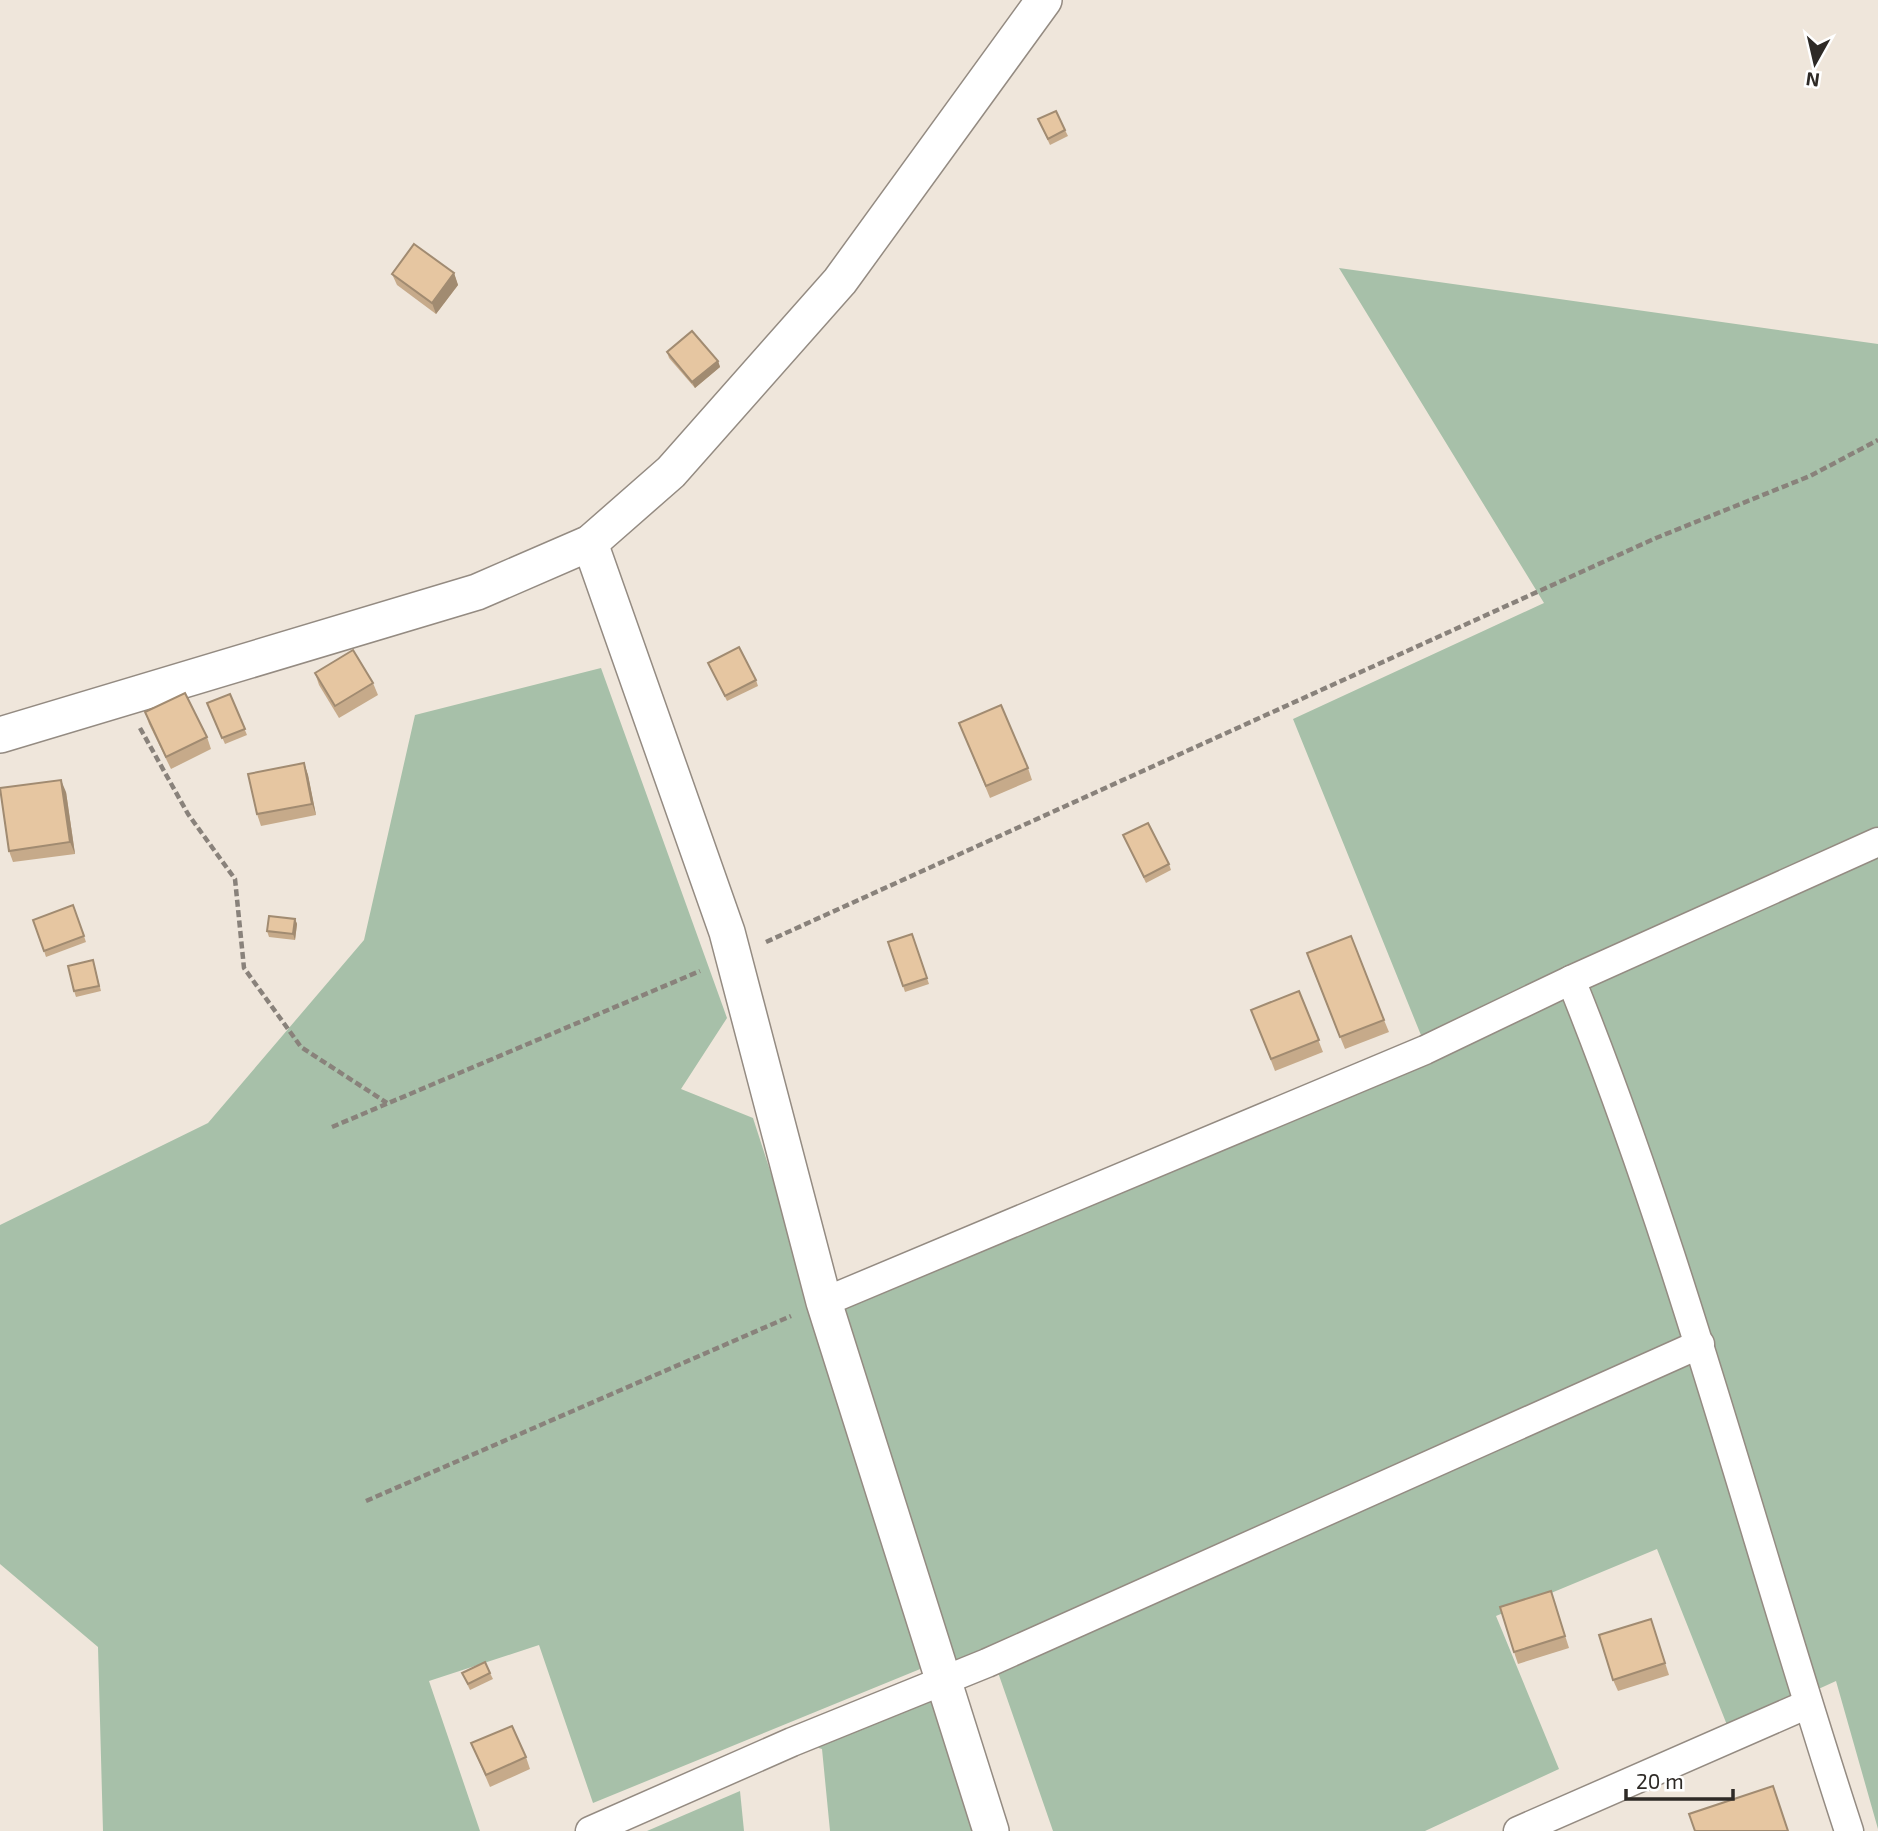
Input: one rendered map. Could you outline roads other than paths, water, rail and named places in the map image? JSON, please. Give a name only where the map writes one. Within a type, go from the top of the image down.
[{"type":"street","points":[[0,735],[478,592],[590,543],[671,472],[840,281],[1044,0]]},
{"type":"street","points":[[590,543],[734,957],[824,1302],[991,1831]]},
{"type":"street","points":[[824,1302],[1425,1049],[1878,842]]},
{"type":"street","points":[[1571,980],[1700,1344],[1849,1831]]},
{"type":"street","points":[[590,1831],[792,1742],[945,1679],[1700,1344]]},
{"type":"street","points":[[1518,1831],[1808,1704]]}]
